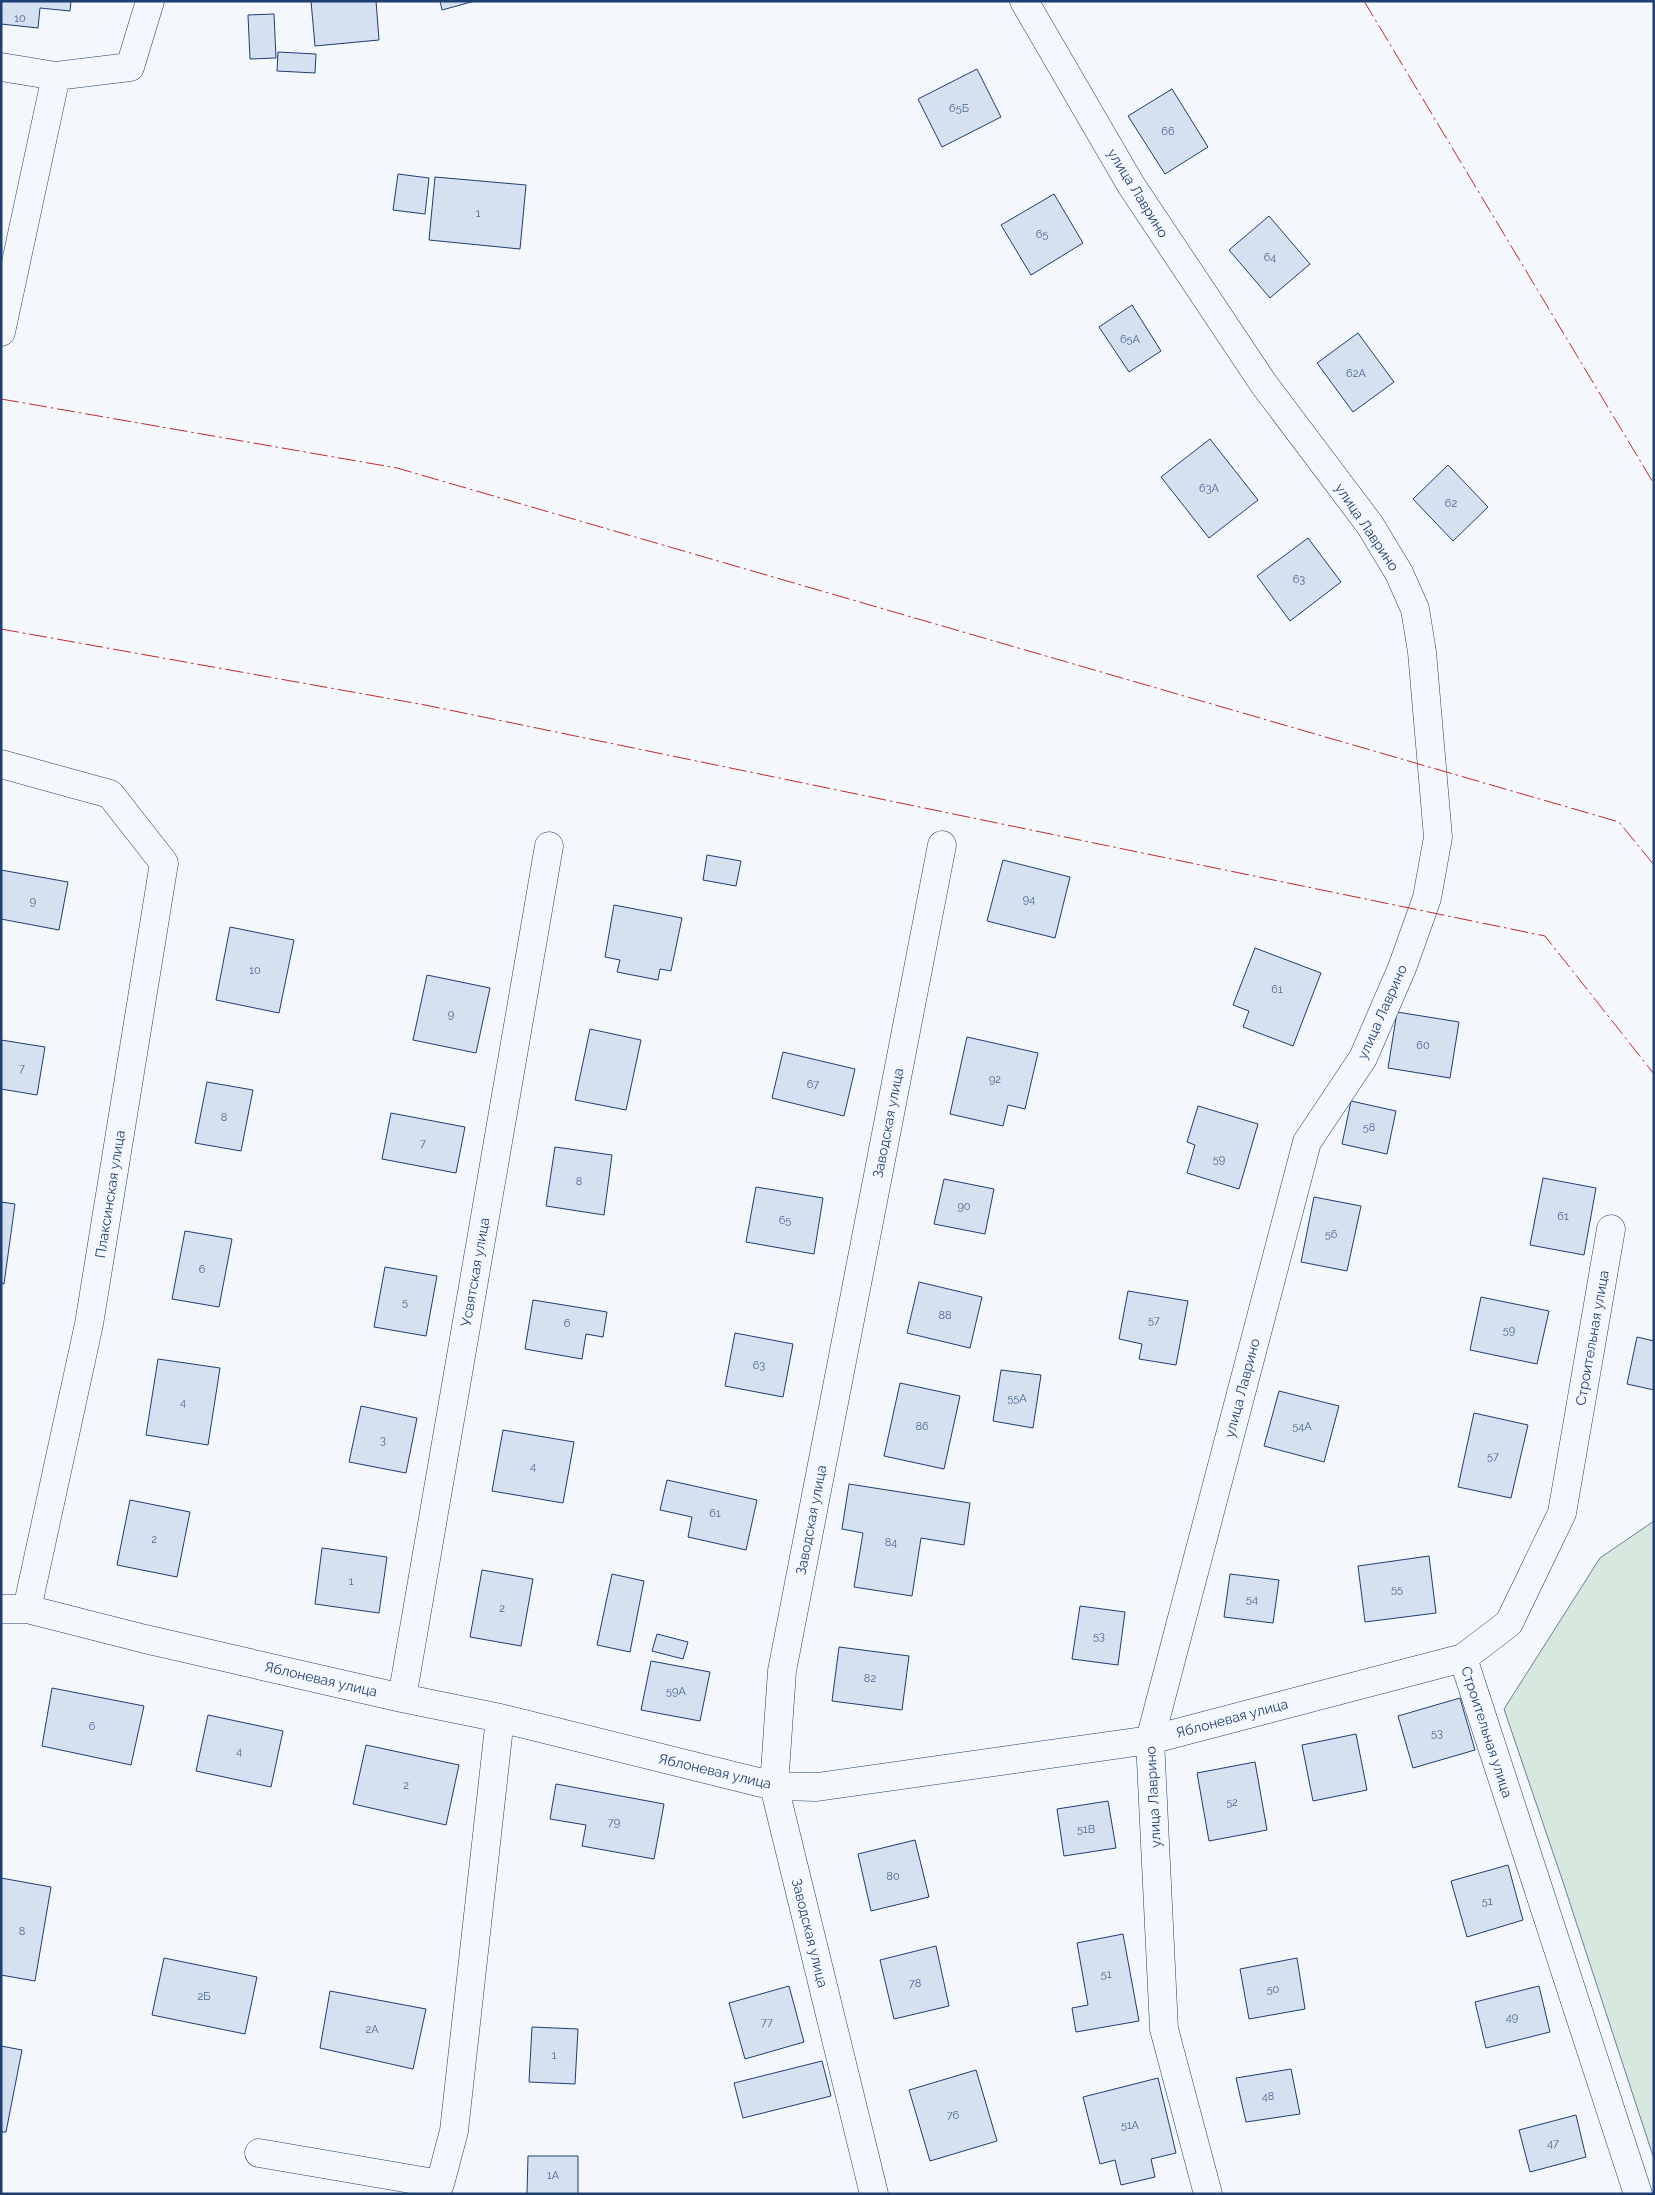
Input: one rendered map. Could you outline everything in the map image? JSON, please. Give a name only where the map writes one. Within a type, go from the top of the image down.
[{"type":"street","points":[[1,67],[56,76],[130,67],[150,1]]},
{"type":"street","name":"улица Лаврино","points":[[1024,1],[1131,185],[1263,382],[1370,526],[1399,573],[1415,609],[1422,652],[1438,837],[1427,898],[1402,968],[1363,1058],[1308,1142],[1150,1740],[1164,2029],[1208,2194]]},
{"type":"street","points":[[1,332],[56,76]]},
{"type":"street","name":"Плаксинская улица","points":[[1,764],[110,794],[164,863],[89,1324],[14,1609]]},
{"type":"street","name":"Заводская улица","points":[[874,2194],[774,1786],[782,1671],[942,844]]},
{"type":"street","name":"Усвятская улица","points":[[402,1698],[549,846]]},
{"type":"street","name":"Строительная улица","points":[[1611,1229],[1562,1513],[1510,1622],[1463,1658],[1638,2194]]},
{"type":"street","name":"Яблоневая улица","points":[[14,1609],[402,1698],[500,1718],[774,1786],[817,1786],[1150,1740],[1463,1658]]},
{"type":"street","points":[[259,2154],[440,2189],[454,2131],[500,1718]]},
{"type":"shaded area","points":[[1654,1521],[1654,2159],[1504,1709],[1600,1558]]},
{"type":"building","points":[[1,1],[71,1],[70,11],[40,8],[38,28],[1,24]]},
{"type":"building","points":[[311,1],[376,1],[379,40],[315,46]]},
{"type":"building","points":[[440,1],[475,1],[442,10]]},
{"type":"building","points":[[274,14],[276,58],[250,59],[248,15]]},
{"type":"building","points":[[278,52],[316,54],[315,73],[277,71]]},
{"type":"building","points":[[977,69],[1001,117],[942,147],[918,99]]},
{"type":"building","points":[[1172,89],[1208,147],[1165,174],[1128,116]]},
{"type":"building","points":[[398,174],[429,178],[425,214],[393,210]]},
{"type":"building","points":[[435,177],[526,185],[520,249],[429,240]]},
{"type":"building","points":[[1054,194],[1083,243],[1031,275],[1001,225]]},
{"type":"building","points":[[1269,216],[1310,264],[1270,298],[1229,250]]},
{"type":"building","points":[[1132,305],[1161,351],[1129,372],[1099,327]]},
{"type":"building","points":[[1358,333],[1394,382],[1353,412],[1317,363]]},
{"type":"building","points":[[1210,439],[1258,500],[1209,538],[1161,477]]},
{"type":"building","points":[[1448,465],[1488,507],[1453,541],[1413,499]]},
{"type":"building","points":[[1308,538],[1341,582],[1290,621],[1257,576]]},
{"type":"building","points":[[707,855],[741,861],[736,886],[703,880]]},
{"type":"building","points":[[1003,860],[1070,877],[1055,938],[987,921]]},
{"type":"building","points":[[1,870],[68,882],[59,930],[1,919]]},
{"type":"building","points":[[614,905],[682,918],[671,971],[660,969],[658,980],[617,972],[620,960],[605,957]]},
{"type":"building","points":[[230,927],[294,940],[279,1013],[216,1000]]},
{"type":"building","points":[[1255,948],[1321,973],[1293,1046],[1243,1027],[1249,1011],[1233,1005]]},
{"type":"building","points":[[427,975],[490,988],[476,1053],[413,1040]]},
{"type":"building","points":[[1397,1012],[1459,1022],[1450,1078],[1388,1068]]},
{"type":"building","points":[[590,1029],[641,1040],[626,1110],[575,1100]]},
{"type":"building","points":[[967,1037],[1038,1053],[1025,1109],[1008,1105],[1003,1126],[950,1114]]},
{"type":"building","points":[[1,1040],[45,1047],[37,1095],[1,1089]]},
{"type":"building","points":[[783,1052],[855,1069],[844,1116],[772,1098]]},
{"type":"building","points":[[207,1082],[253,1090],[241,1151],[195,1143]]},
{"type":"building","points":[[1351,1101],[1396,1111],[1387,1154],[1342,1144]]},
{"type":"building","points":[[1198,1106],[1258,1124],[1239,1189],[1187,1173],[1195,1145],[1187,1142]]},
{"type":"building","points":[[391,1113],[465,1127],[456,1173],[382,1159]]},
{"type":"building","points":[[555,1147],[612,1155],[604,1215],[546,1206]]},
{"type":"building","points":[[1543,1178],[1596,1188],[1584,1255],[1530,1245]]},
{"type":"building","points":[[944,1179],[994,1189],[985,1234],[934,1224]]},
{"type":"building","points":[[756,1187],[823,1198],[814,1254],[746,1242]]},
{"type":"building","points":[[1314,1197],[1361,1206],[1347,1271],[1301,1262]]},
{"type":"building","points":[[1,1202],[15,1204],[4,1284],[1,1283]]},
{"type":"building","points":[[185,1231],[232,1239],[219,1307],[172,1299]]},
{"type":"building","points":[[385,1267],[437,1276],[426,1336],[374,1327]]},
{"type":"building","points":[[919,1282],[982,1297],[970,1348],[907,1333]]},
{"type":"building","points":[[1128,1291],[1188,1301],[1176,1365],[1139,1359],[1142,1344],[1119,1339]]},
{"type":"building","points":[[1481,1297],[1549,1311],[1537,1364],[1470,1350]]},
{"type":"building","points":[[533,1300],[607,1312],[603,1337],[586,1334],[582,1359],[525,1349]]},
{"type":"building","points":[[735,1333],[793,1344],[783,1397],[725,1386]]},
{"type":"building","points":[[1637,1337],[1654,1341],[1654,1390],[1627,1384]]},
{"type":"building","points":[[158,1359],[220,1368],[208,1445],[146,1435]]},
{"type":"building","points":[[1001,1370],[1041,1375],[1033,1428],[993,1421]]},
{"type":"building","points":[[900,1383],[960,1396],[944,1469],[884,1456]]},
{"type":"building","points":[[1279,1391],[1339,1406],[1324,1462],[1264,1446]]},
{"type":"building","points":[[361,1406],[417,1418],[406,1473],[349,1462]]},
{"type":"building","points":[[1474,1413],[1528,1425],[1511,1498],[1458,1487]]},
{"type":"building","points":[[503,1430],[574,1442],[563,1503],[492,1491]]},
{"type":"building","points":[[667,1480],[757,1500],[746,1550],[688,1537],[692,1517],[660,1510]]},
{"type":"building","points":[[849,1484],[970,1503],[964,1545],[921,1538],[912,1596],[854,1587],[863,1533],[842,1529]]},
{"type":"building","points":[[130,1500],[190,1512],[177,1577],[117,1565]]},
{"type":"building","points":[[322,1548],[387,1557],[379,1613],[315,1604]]},
{"type":"building","points":[[1429,1556],[1436,1613],[1365,1622],[1358,1566]]},
{"type":"building","points":[[482,1570],[533,1579],[521,1646],[470,1637]]},
{"type":"building","points":[[612,1574],[644,1581],[630,1652],[597,1645]]},
{"type":"building","points":[[1230,1574],[1279,1580],[1273,1623],[1224,1617]]},
{"type":"building","points":[[1080,1606],[1125,1612],[1118,1665],[1072,1659]]},
{"type":"building","points":[[657,1634],[688,1642],[683,1659],[652,1651]]},
{"type":"building","points":[[839,1647],[909,1656],[902,1710],[832,1701]]},
{"type":"building","points":[[651,1661],[710,1672],[700,1721],[641,1710]]},
{"type":"building","points":[[52,1688],[144,1706],[131,1765],[42,1746]]},
{"type":"building","points":[[1460,1698],[1475,1750],[1413,1768],[1398,1716]]},
{"type":"building","points":[[208,1715],[283,1731],[271,1787],[196,1771]]},
{"type":"building","points":[[1356,1734],[1367,1790],[1313,1801],[1302,1745]]},
{"type":"building","points":[[366,1745],[459,1765],[446,1825],[353,1804]]},
{"type":"building","points":[[1255,1762],[1267,1830],[1209,1841],[1197,1773]]},
{"type":"building","points":[[556,1784],[664,1804],[654,1859],[582,1846],[586,1825],[550,1819]]},
{"type":"building","points":[[1108,1801],[1116,1848],[1064,1856],[1057,1809]]},
{"type":"building","points":[[915,1840],[929,1897],[871,1911],[858,1854]]},
{"type":"building","points":[[1508,1865],[1523,1920],[1467,1937],[1451,1881]]},
{"type":"building","points":[[1,1878],[51,1887],[35,1981],[1,1975]]},
{"type":"building","points":[[1123,1934],[1139,2021],[1076,2032],[1072,2008],[1088,2005],[1077,1943]]},
{"type":"building","points":[[936,1946],[949,2006],[894,2019],[880,1960]]},
{"type":"building","points":[[164,1958],[257,1977],[245,2034],[152,2015]]},
{"type":"building","points":[[1297,1958],[1305,2009],[1249,2019],[1240,1969]]},
{"type":"building","points":[[789,1986],[804,2042],[745,2059],[729,2003]]},
{"type":"building","points":[[1539,1986],[1550,2032],[1486,2048],[1475,2002]]},
{"type":"building","points":[[330,1991],[426,2009],[413,2069],[320,2048]]},
{"type":"building","points":[[532,2027],[578,2029],[575,2084],[529,2082]]},
{"type":"building","points":[[1,2046],[22,2050],[6,2132],[1,2132]]},
{"type":"building","points":[[822,2061],[831,2096],[743,2118],[734,2083]]},
{"type":"building","points":[[1291,2069],[1300,2114],[1246,2122],[1236,2078]]},
{"type":"building","points":[[976,2070],[997,2141],[930,2161],[909,2090]]},
{"type":"building","points":[[1158,2078],[1176,2153],[1151,2159],[1155,2177],[1121,2185],[1115,2160],[1100,2164],[1083,2097]]},
{"type":"building","points":[[1576,2115],[1586,2157],[1530,2172],[1519,2130]]},
{"type":"building","points":[[528,2156],[578,2156],[578,2194],[527,2194]]},
{"type":"power","points":[[1364,1],[1654,484]]},
{"type":"power","points":[[1,399],[397,468],[1619,822],[1654,865]]},
{"type":"power","points":[[1,629],[425,705],[1545,936],[1654,1074]]}]
